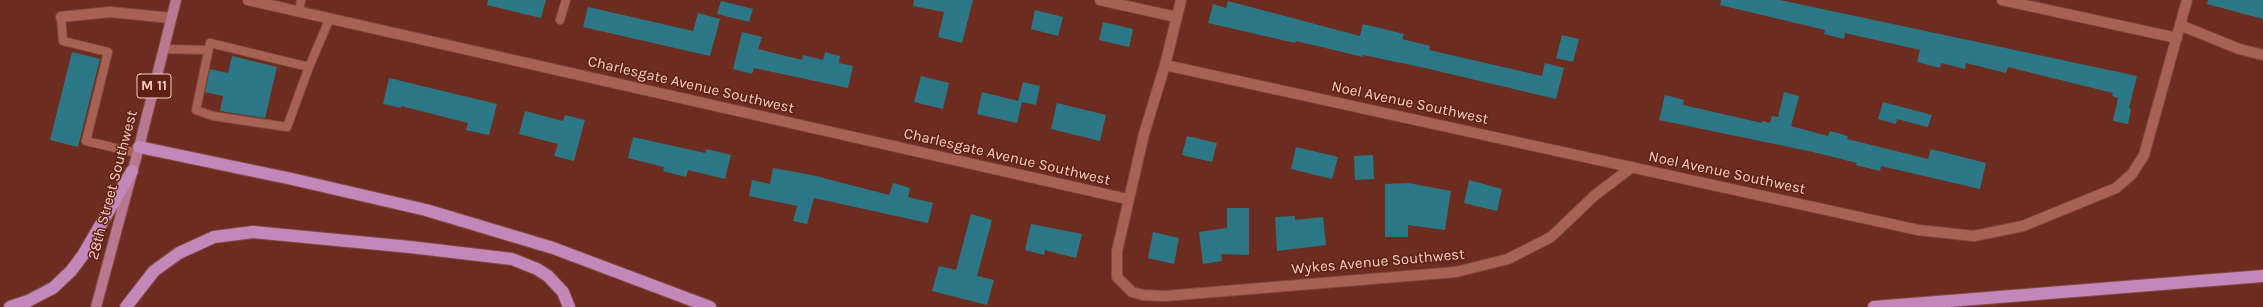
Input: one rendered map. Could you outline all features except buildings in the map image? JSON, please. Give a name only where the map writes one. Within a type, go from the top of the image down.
[{"type":"highway","points":[[138,150],[292,179],[433,212],[553,248],[710,307]]},
{"type":"highway","points":[[10,307],[39,296],[53,288],[71,271],[83,255],[132,171]]},
{"type":"highway","points":[[126,307],[154,271],[179,253],[214,237],[253,232],[410,247],[512,260],[537,269],[548,276],[563,292],[569,307]]},
{"type":"highway","points":[[1874,307],[2263,276]]},
{"type":"main road","name":"28th Street Southwest","points":[[96,307],[176,0]]},
{"type":"street","name":"Charlesgate Avenue Southwest","points":[[248,0],[1127,200]]},
{"type":"street","points":[[1100,0],[1176,17]]},
{"type":"street","points":[[1127,200],[1144,134],[1165,65],[1180,0]]},
{"type":"street","points":[[2002,0],[2177,38]]},
{"type":"street","name":"Noel Avenue Southwest","points":[[1165,65],[1918,230],[1974,236],[2023,226],[2116,188],[2132,174],[2144,155],[2187,0]]},
{"type":"street","points":[[61,17],[110,12],[171,18]]},
{"type":"street","points":[[2180,25],[2239,49],[2263,55]]},
{"type":"street","name":"Wykes Avenue Southwest","points":[[1127,200],[1117,251],[1117,277],[1122,284],[1132,292],[1143,295],[1165,296],[1456,272],[1508,259],[1551,237],[1594,196],[1632,167]]},
{"type":"lane","points":[[299,11],[301,0]]},
{"type":"lane","points":[[560,20],[566,0]]},
{"type":"lane","points":[[61,17],[63,41],[108,52],[86,141],[138,150]]},
{"type":"lane","points":[[309,67],[210,43],[196,110],[221,117],[287,127],[309,67],[330,18]]},
{"type":"lane","points":[[164,49],[208,50]]}]
